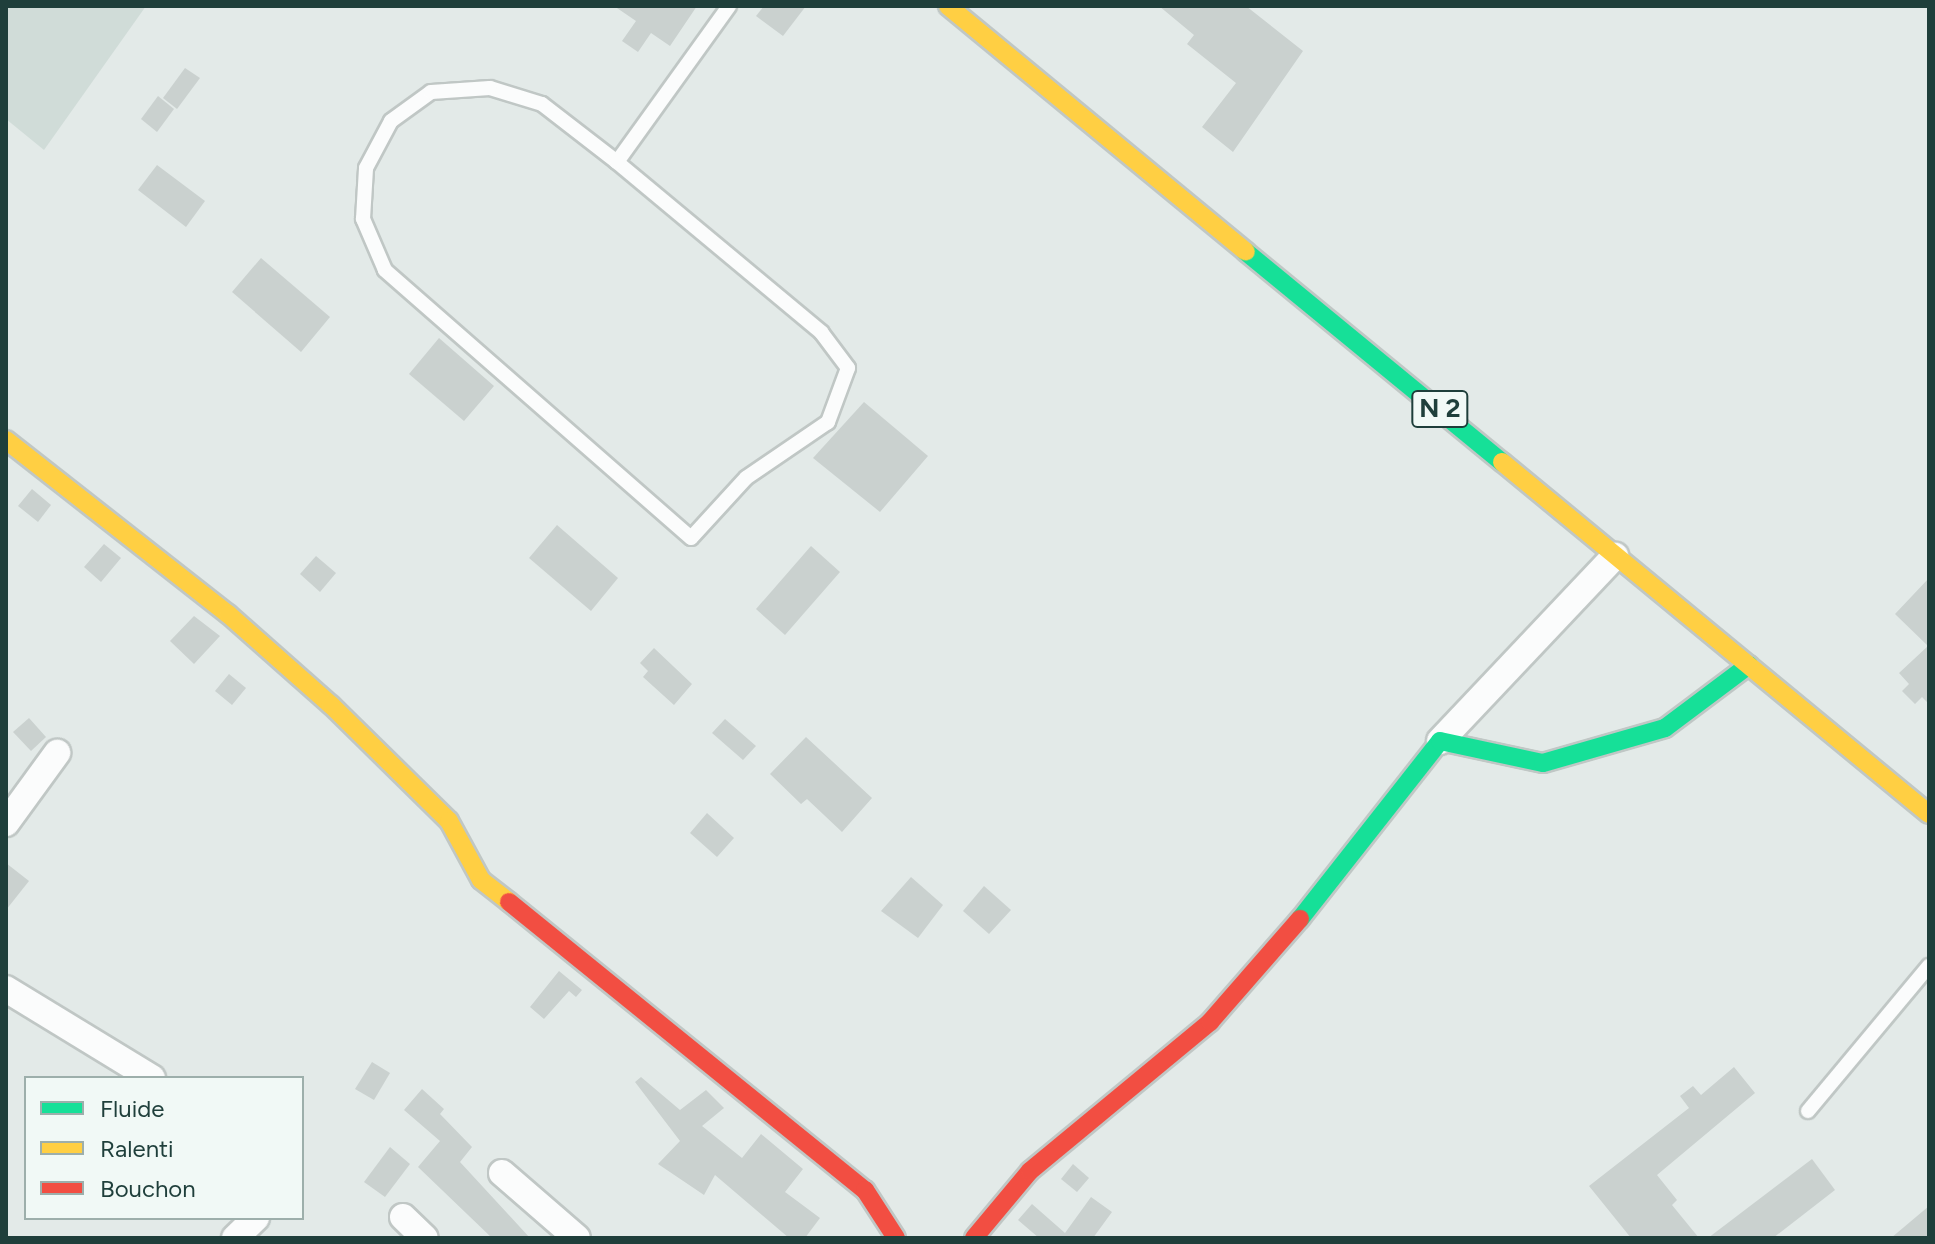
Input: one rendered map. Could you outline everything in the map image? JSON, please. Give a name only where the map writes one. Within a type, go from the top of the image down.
[{"type":"street","name":"N 2","points":[[948,6],[1929,814]]},
{"type":"street","points":[[6,440],[228,614],[331,705],[449,821],[481,880],[865,1190],[896,1238]]},
{"type":"street","points":[[974,1238],[1030,1171],[1210,1022],[1343,870],[1440,741],[1615,556]]},
{"type":"street","points":[[1440,741],[1543,763],[1665,728],[1749,665]]},
{"type":"street","points":[[6,823],[57,753]]},
{"type":"street","points":[[6,989],[149,1076]]},
{"type":"street","points":[[502,1173],[577,1238]]},
{"type":"street","points":[[403,1217],[425,1238]]},
{"type":"street","points":[[235,1238],[254,1220]]},
{"type":"lane","points":[[617,162],[729,6]]},
{"type":"lane","points":[[490,88],[542,104],[617,162],[821,332],[848,368],[828,422],[746,478],[691,538],[385,270],[363,219],[366,168],[391,121],[431,92],[490,88]]},
{"type":"lane","points":[[1808,1111],[1929,966]]},
{"type":"shaded area","points":[[6,6],[146,6],[44,150],[6,119]]},
{"type":"building","points":[[614,6],[697,6],[670,46],[651,33],[638,52],[622,41],[636,21]]},
{"type":"building","points":[[764,6],[806,6],[783,36],[756,16]]},
{"type":"building","points":[[1159,6],[1246,6],[1303,51],[1233,152],[1202,127],[1236,83],[1187,44],[1194,35]]},
{"type":"building","points":[[185,68],[200,78],[177,109],[163,98]]},
{"type":"building","points":[[158,96],[174,109],[157,132],[141,119]]},
{"type":"building","points":[[157,165],[205,201],[186,227],[138,190]]},
{"type":"building","points":[[261,258],[330,317],[301,352],[232,292]]},
{"type":"building","points":[[439,338],[494,386],[464,421],[409,374]]},
{"type":"building","points":[[864,402],[928,456],[880,512],[813,458]]},
{"type":"building","points":[[32,489],[51,505],[38,522],[18,506]]},
{"type":"building","points":[[557,525],[618,578],[591,611],[529,558]]},
{"type":"building","points":[[104,544],[121,558],[101,582],[84,567]]},
{"type":"building","points":[[811,546],[840,572],[785,635],[756,609]]},
{"type":"building","points":[[316,556],[336,573],[320,592],[300,574]]},
{"type":"building","points":[[1929,578],[1929,704],[1922,697],[1915,704],[1902,691],[1909,684],[1899,673],[1928,646],[1895,614]]},
{"type":"building","points":[[194,616],[220,636],[194,664],[170,641]]},
{"type":"building","points":[[654,648],[692,684],[674,705],[643,677],[648,671],[640,663]]},
{"type":"building","points":[[229,674],[246,688],[232,705],[215,691]]},
{"type":"building","points":[[29,718],[46,737],[31,751],[13,732]]},
{"type":"building","points":[[725,719],[756,746],[743,760],[712,733]]},
{"type":"building","points":[[806,737],[872,798],[842,832],[807,799],[801,804],[770,774]]},
{"type":"building","points":[[707,813],[734,838],[717,857],[690,833]]},
{"type":"building","points":[[6,863],[29,881],[6,910]]},
{"type":"building","points":[[911,877],[943,905],[918,938],[881,911]]},
{"type":"building","points":[[984,886],[1011,910],[989,934],[963,911]]},
{"type":"building","points":[[559,971],[582,990],[576,997],[569,991],[544,1019],[530,1007]]},
{"type":"building","points":[[372,1062],[390,1073],[374,1100],[355,1089]]},
{"type":"building","points":[[1734,1067],[1755,1093],[1657,1175],[1677,1200],[1672,1205],[1699,1238],[1631,1238],[1589,1186],[1689,1108],[1680,1096],[1693,1086],[1701,1095]]},
{"type":"building","points":[[641,1077],[680,1110],[706,1090],[724,1108],[702,1126],[742,1158],[761,1134],[803,1169],[785,1192],[820,1218],[805,1238],[789,1238],[715,1175],[704,1195],[658,1164],[680,1141],[635,1082]]},
{"type":"building","points":[[422,1089],[444,1109],[440,1114],[472,1147],[460,1162],[530,1238],[492,1238],[418,1167],[440,1141],[404,1110]]},
{"type":"building","points":[[390,1147],[410,1164],[385,1197],[364,1182]]},
{"type":"building","points":[[1812,1159],[1835,1190],[1773,1238],[1708,1238]]},
{"type":"building","points":[[1073,1164],[1089,1178],[1077,1192],[1061,1179]]},
{"type":"building","points":[[1091,1197],[1112,1212],[1093,1238],[1039,1238],[1018,1220],[1032,1204],[1065,1233]]},
{"type":"building","points":[[1929,1206],[1929,1238],[1891,1238]]},
{"type":"traffic: fast","points":[[1246,252],[1502,462]]},
{"type":"traffic: fast","points":[[1300,919],[1440,741],[1543,763],[1665,728],[1749,665]]},
{"type":"traffic: slow","points":[[948,6],[1246,252]]},
{"type":"traffic: slow","points":[[6,440],[228,614],[331,705],[449,821],[481,880],[509,902]]},
{"type":"traffic: slow","points":[[1502,462],[1929,814]]},
{"type":"traffic: jam","points":[[509,902],[865,1190],[896,1238]]},
{"type":"traffic: jam","points":[[974,1238],[1030,1171],[1210,1022],[1300,919]]}]
